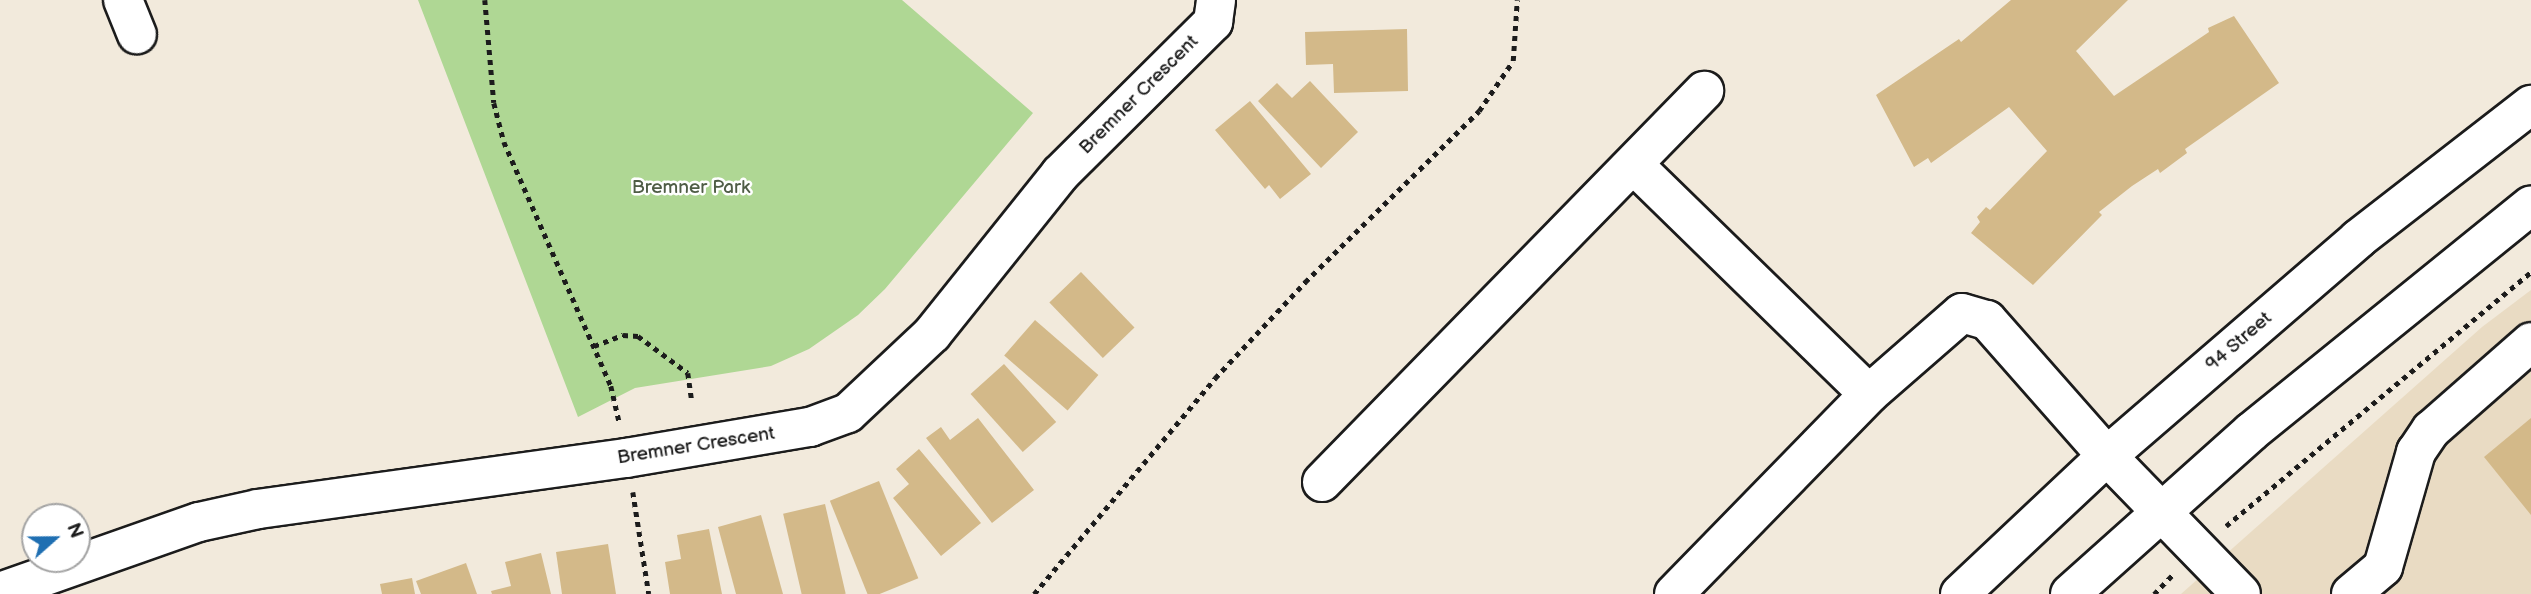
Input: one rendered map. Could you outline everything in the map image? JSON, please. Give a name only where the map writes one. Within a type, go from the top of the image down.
[{"type":"street","name":"Bremner Crescent","points":[[0,592],[199,522],[258,509],[626,458],[810,427],[848,413],[932,334],[1060,174],[1213,22],[1216,0]]},
{"type":"street","points":[[1322,482],[1704,91]]},
{"type":"street","name":"94 Street","points":[[1960,594],[2107,456],[2358,239],[2531,105]]},
{"type":"street","points":[[1634,165],[1869,394]]},
{"type":"street","points":[[2070,594],[2251,432],[2531,205]]},
{"type":"street","points":[[1674,594],[1869,394],[1962,313],[1977,314],[1987,320],[2107,456],[2241,594]]},
{"type":"street","points":[[2351,594],[2383,567],[2416,452],[2431,430],[2531,342]]},
{"type":"path","points":[[485,0],[494,103],[504,142],[611,386],[617,414]]},
{"type":"path","points":[[1034,594],[1215,378],[1486,103],[1513,61],[1517,0]]},
{"type":"path","points":[[2154,594],[2197,551],[2472,317],[2531,272]]},
{"type":"path","points":[[594,346],[623,335],[638,336],[688,373],[692,402]]},
{"type":"path","points":[[634,496],[649,594]]},
{"type":"shaded area","points":[[2531,290],[2531,594],[2181,594],[2482,327]]},
{"type":"green space","name":"Bremner Park","points":[[418,0],[902,0],[1033,113],[885,289],[858,315],[809,349],[771,366],[635,388],[578,417]]},
{"type":"building","points":[[2011,0],[2128,0],[2076,51],[2114,96],[2209,32],[2208,28],[2234,16],[2279,83],[2185,149],[2187,153],[2160,173],[2158,169],[2099,212],[2102,215],[2033,285],[1971,233],[1980,222],[1977,217],[1986,207],[1990,210],[2047,151],[2009,107],[1931,163],[1928,158],[1914,167],[1876,95],[1959,39],[1961,42]]},
{"type":"building","points":[[1407,29],[1408,91],[1334,93],[1333,64],[1306,65],[1305,32]]},
{"type":"building","points":[[1310,81],[1358,132],[1321,168],[1258,101],[1277,83],[1292,98]]},
{"type":"building","points":[[1250,101],[1311,174],[1280,199],[1269,185],[1265,189],[1215,130]]},
{"type":"building","points":[[1081,272],[1134,327],[1103,358],[1049,303]]},
{"type":"building","points":[[1035,320],[1098,375],[1068,411],[1004,355]]},
{"type":"building","points":[[1004,364],[1056,422],[1023,452],[971,394]]},
{"type":"building","points":[[978,418],[1034,490],[992,523],[926,438],[941,427],[950,440]]},
{"type":"building","points":[[2531,418],[2531,515],[2484,457]]},
{"type":"building","points":[[919,449],[981,523],[941,556],[893,498],[909,484],[896,469]]},
{"type":"building","points":[[879,481],[918,578],[880,594],[867,594],[830,501]]},
{"type":"building","points":[[825,504],[846,594],[802,594],[783,514]]},
{"type":"building","points":[[761,515],[783,594],[736,594],[718,527]]},
{"type":"building","points":[[709,529],[722,594],[670,594],[665,562],[681,559],[677,535]]},
{"type":"building","points":[[608,544],[616,594],[562,594],[556,552]]},
{"type":"building","points":[[541,553],[551,594],[492,594],[491,591],[511,586],[505,562]]},
{"type":"building","points":[[466,563],[477,594],[421,594],[416,581]]},
{"type":"building","points":[[412,578],[415,594],[382,594],[380,584]]}]
